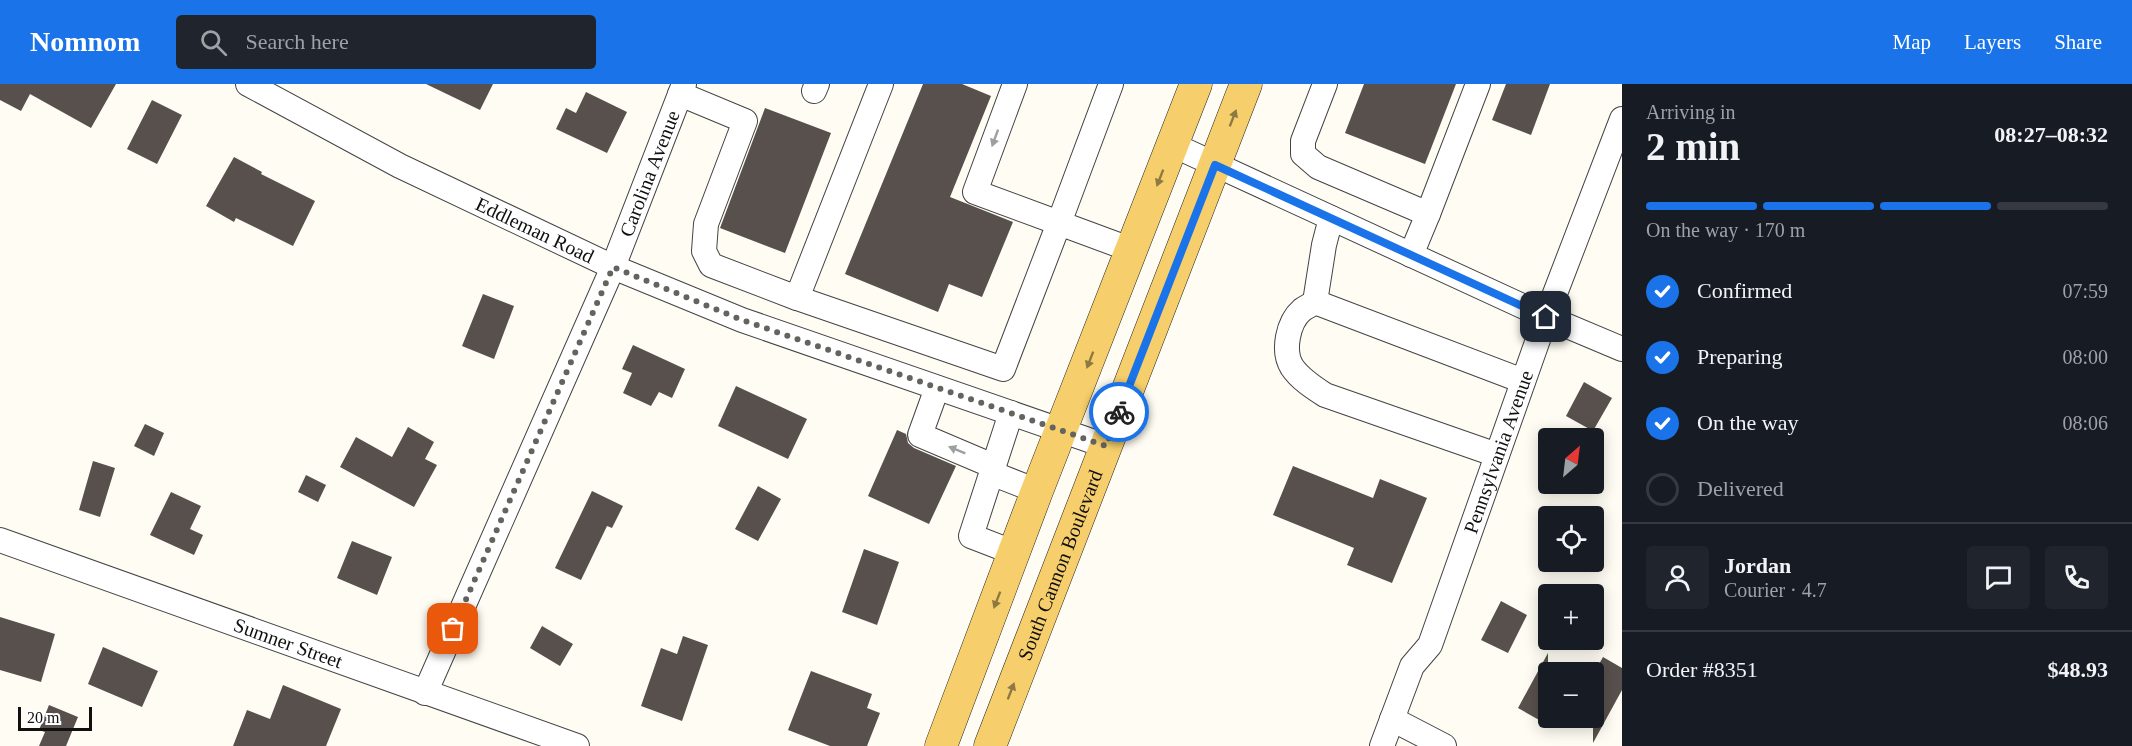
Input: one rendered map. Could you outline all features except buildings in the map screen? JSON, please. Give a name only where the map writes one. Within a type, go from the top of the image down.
[{"type":"main road","points":[[941,746],[1037,491],[1196,84]]},
{"type":"main road","name":"South Cannon Boulevard","points":[[990,746],[1246,84]]},
{"type":"street","name":"Eddleman Road","points":[[248,84],[400,166],[613,267],[742,320],[1106,446]]},
{"type":"street","points":[[797,298],[881,84]]},
{"type":"street","points":[[1015,84],[975,192],[1132,250]]},
{"type":"street","points":[[682,89],[746,121],[706,224],[704,251],[711,265],[797,298],[1003,369],[1109,84]]},
{"type":"street","points":[[1325,84],[1303,141],[1303,154],[1318,167],[1428,214]]},
{"type":"street","points":[[1412,255],[1478,84]]},
{"type":"street","name":"Carolina Avenue","points":[[425,693],[613,267],[682,89]]},
{"type":"street","name":"Pennsylvania Avenue","points":[[1382,746],[1412,666],[1430,645],[1546,317],[1622,119]]},
{"type":"street","points":[[1173,145],[1622,350]]},
{"type":"street","points":[[1331,218],[1324,245],[1315,302],[1302,310],[1293,323],[1286,343],[1291,366],[1311,386],[1325,394],[1497,455]]},
{"type":"street","points":[[1315,302],[1523,381]]},
{"type":"street","points":[[937,388],[920,435],[1037,491]]},
{"type":"street","points":[[1011,413],[971,536],[1015,553]]},
{"type":"street","name":"Sumner Street","points":[[0,540],[577,746]]},
{"type":"street","points":[[1392,719],[1444,746]]},
{"type":"way so far","points":[[453,629],[613,267],[742,320],[1106,446],[1119,412]]},
{"type":"route","points":[[1119,412],[1215,165],[1546,317]]}]
